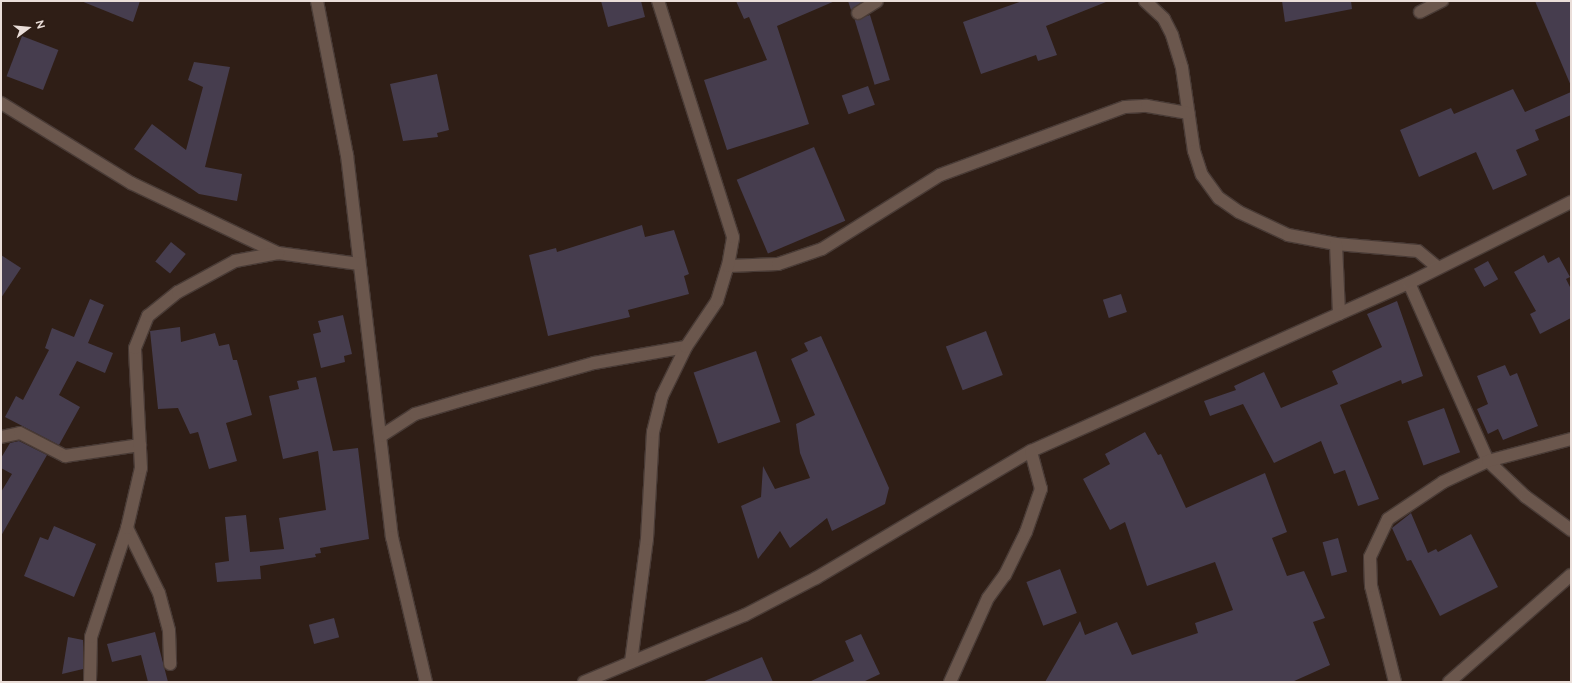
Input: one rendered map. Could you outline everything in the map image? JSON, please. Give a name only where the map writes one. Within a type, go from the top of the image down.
[{"type":"street","points":[[317,1],[347,155],[359,264],[382,436],[392,537],[426,682]]},
{"type":"street","points":[[631,662],[647,539],[653,432],[662,396],[686,347],[717,301],[728,266],[733,237],[658,1]]},
{"type":"street","points":[[858,13],[877,1]]},
{"type":"street","points":[[1145,1],[1164,19],[1172,34],[1182,68],[1194,151],[1202,175],[1219,198],[1239,212],[1288,235],[1336,244],[1418,251],[1438,268]]},
{"type":"street","points":[[1420,12],[1442,1]]},
{"type":"street","points":[[1,103],[131,183],[278,254]]},
{"type":"street","points":[[728,266],[778,264],[822,249],[940,175],[1124,107],[1147,106],[1188,113]]},
{"type":"street","points":[[584,682],[745,615],[816,578],[1031,451],[1409,283],[1571,202]]},
{"type":"street","points":[[1336,244],[1338,314]]},
{"type":"street","points":[[90,682],[91,637],[127,528],[141,468],[135,348],[148,316],[178,292],[234,261],[278,254],[359,264]]},
{"type":"street","points":[[1409,283],[1488,461],[1526,497],[1571,530]]},
{"type":"street","points":[[382,436],[415,414],[594,363],[686,347]]},
{"type":"street","points":[[1,437],[20,433],[65,456],[140,445]]},
{"type":"street","points":[[1395,682],[1371,586],[1370,557],[1378,534],[1388,519],[1405,506],[1443,482],[1488,461],[1571,439]]},
{"type":"street","points":[[950,682],[988,598],[1005,575],[1026,532],[1041,489],[1031,451]]},
{"type":"street","points":[[127,528],[159,593],[169,631],[170,664]]},
{"type":"street","points":[[1449,682],[1571,575]]},
{"type":"building","points":[[81,1],[140,1],[133,22]]},
{"type":"building","points":[[601,1],[641,1],[645,17],[608,27]]},
{"type":"building","points":[[736,1],[835,1],[777,26],[809,124],[727,150],[704,80],[767,60],[749,17],[744,19]]},
{"type":"building","points":[[848,1],[863,1],[851,10]]},
{"type":"building","points":[[1022,1],[1106,2],[1046,26],[1057,55],[1038,61],[1036,55],[981,74],[963,22]]},
{"type":"building","points":[[1282,1],[1351,1],[1352,9],[1285,22]]},
{"type":"building","points":[[1535,1],[1571,1],[1571,86]]},
{"type":"building","points":[[870,15],[890,80],[875,85],[855,20]]},
{"type":"building","points":[[22,36],[58,50],[43,90],[7,76]]},
{"type":"building","points":[[194,62],[230,67],[205,167],[242,174],[237,201],[199,194],[134,149],[152,124],[186,150],[203,87],[188,80]]},
{"type":"building","points":[[437,74],[449,130],[437,133],[438,137],[403,141],[390,84]]},
{"type":"building","points":[[868,86],[875,105],[849,114],[842,96]]},
{"type":"building","points":[[1513,89],[1525,112],[1571,92],[1571,115],[1535,130],[1539,140],[1516,150],[1527,175],[1493,190],[1476,152],[1419,177],[1400,130],[1451,108],[1454,114]]},
{"type":"building","points":[[814,147],[845,221],[768,253],[737,180]]},
{"type":"building","points":[[642,225],[645,237],[674,230],[689,274],[684,276],[689,294],[628,310],[630,317],[548,336],[529,255],[556,248],[557,252]]},
{"type":"building","points":[[171,242],[186,254],[170,273],[155,261]]},
{"type":"building","points":[[1,255],[21,268],[1,298]]},
{"type":"building","points":[[1544,255],[1548,263],[1559,257],[1570,277],[1566,279],[1571,289],[1571,318],[1540,334],[1530,314],[1536,311],[1514,272]]},
{"type":"building","points":[[1488,261],[1498,279],[1484,287],[1474,269]]},
{"type":"building","points":[[1121,294],[1127,312],[1109,318],[1103,300]]},
{"type":"building","points":[[90,299],[104,305],[88,343],[113,353],[105,373],[77,361],[59,395],[80,407],[59,445],[5,417],[16,396],[23,400],[49,350],[45,348],[52,328],[74,337]]},
{"type":"building","points":[[1397,301],[1423,376],[1402,384],[1401,380],[1340,405],[1379,499],[1358,506],[1345,470],[1334,474],[1321,441],[1274,463],[1243,404],[1210,416],[1204,401],[1236,390],[1234,386],[1264,372],[1281,408],[1338,384],[1332,371],[1382,347],[1367,314]]},
{"type":"building","points":[[343,315],[352,354],[344,356],[345,362],[321,368],[313,334],[321,332],[318,321]]},
{"type":"building","points":[[180,327],[181,342],[215,333],[219,346],[229,344],[233,360],[237,360],[252,415],[226,423],[237,461],[209,469],[198,432],[190,434],[178,408],[158,409],[150,331]]},
{"type":"building","points":[[986,331],[1003,375],[963,390],[946,346]]},
{"type":"building","points":[[821,336],[889,488],[885,504],[832,531],[827,518],[790,548],[780,531],[758,559],[741,506],[761,497],[763,466],[775,489],[810,478],[800,453],[796,424],[815,415],[791,359],[808,351],[804,343]]},
{"type":"building","points":[[756,351],[780,422],[718,443],[694,372]]},
{"type":"building","points":[[1505,365],[1510,376],[1517,373],[1538,426],[1503,440],[1498,429],[1488,434],[1477,409],[1488,404],[1477,376]]},
{"type":"building","points":[[316,377],[333,451],[358,448],[369,539],[320,548],[321,553],[315,554],[316,557],[260,566],[261,579],[217,582],[215,563],[229,561],[225,517],[246,515],[250,552],[284,549],[279,518],[326,510],[318,451],[283,459],[269,396],[299,389],[297,381]]},
{"type":"building","points":[[1444,408],[1460,452],[1423,466],[1407,421]]},
{"type":"building","points":[[1145,432],[1158,455],[1161,454],[1186,508],[1265,473],[1287,532],[1272,538],[1287,576],[1304,571],[1325,618],[1313,622],[1330,665],[1292,682],[1045,682],[1080,621],[1085,635],[1117,622],[1132,655],[1198,633],[1195,623],[1233,610],[1215,562],[1147,586],[1125,522],[1110,530],[1083,479],[1110,464],[1105,454]]},
{"type":"building","points":[[19,441],[47,455],[1,536],[1,492],[12,474],[1,468],[1,458],[10,443]]},
{"type":"building","points":[[1411,513],[1428,553],[1436,549],[1438,552],[1471,534],[1498,587],[1440,616],[1411,560],[1407,561],[1392,528]]},
{"type":"building","points":[[54,526],[96,544],[74,597],[24,576],[40,537],[48,540]]},
{"type":"building","points":[[1338,538],[1347,572],[1332,576],[1323,542]]},
{"type":"building","points":[[1060,569],[1077,613],[1043,626],[1026,582]]},
{"type":"building","points":[[334,618],[339,637],[314,644],[309,625]]},
{"type":"building","points":[[155,632],[168,682],[148,682],[141,655],[112,662],[107,644]]},
{"type":"building","points":[[861,634],[880,674],[863,682],[809,682],[854,661],[845,641]]},
{"type":"building","points":[[68,637],[83,640],[83,669],[62,674]]},
{"type":"building","points":[[762,657],[773,682],[702,682]]}]
